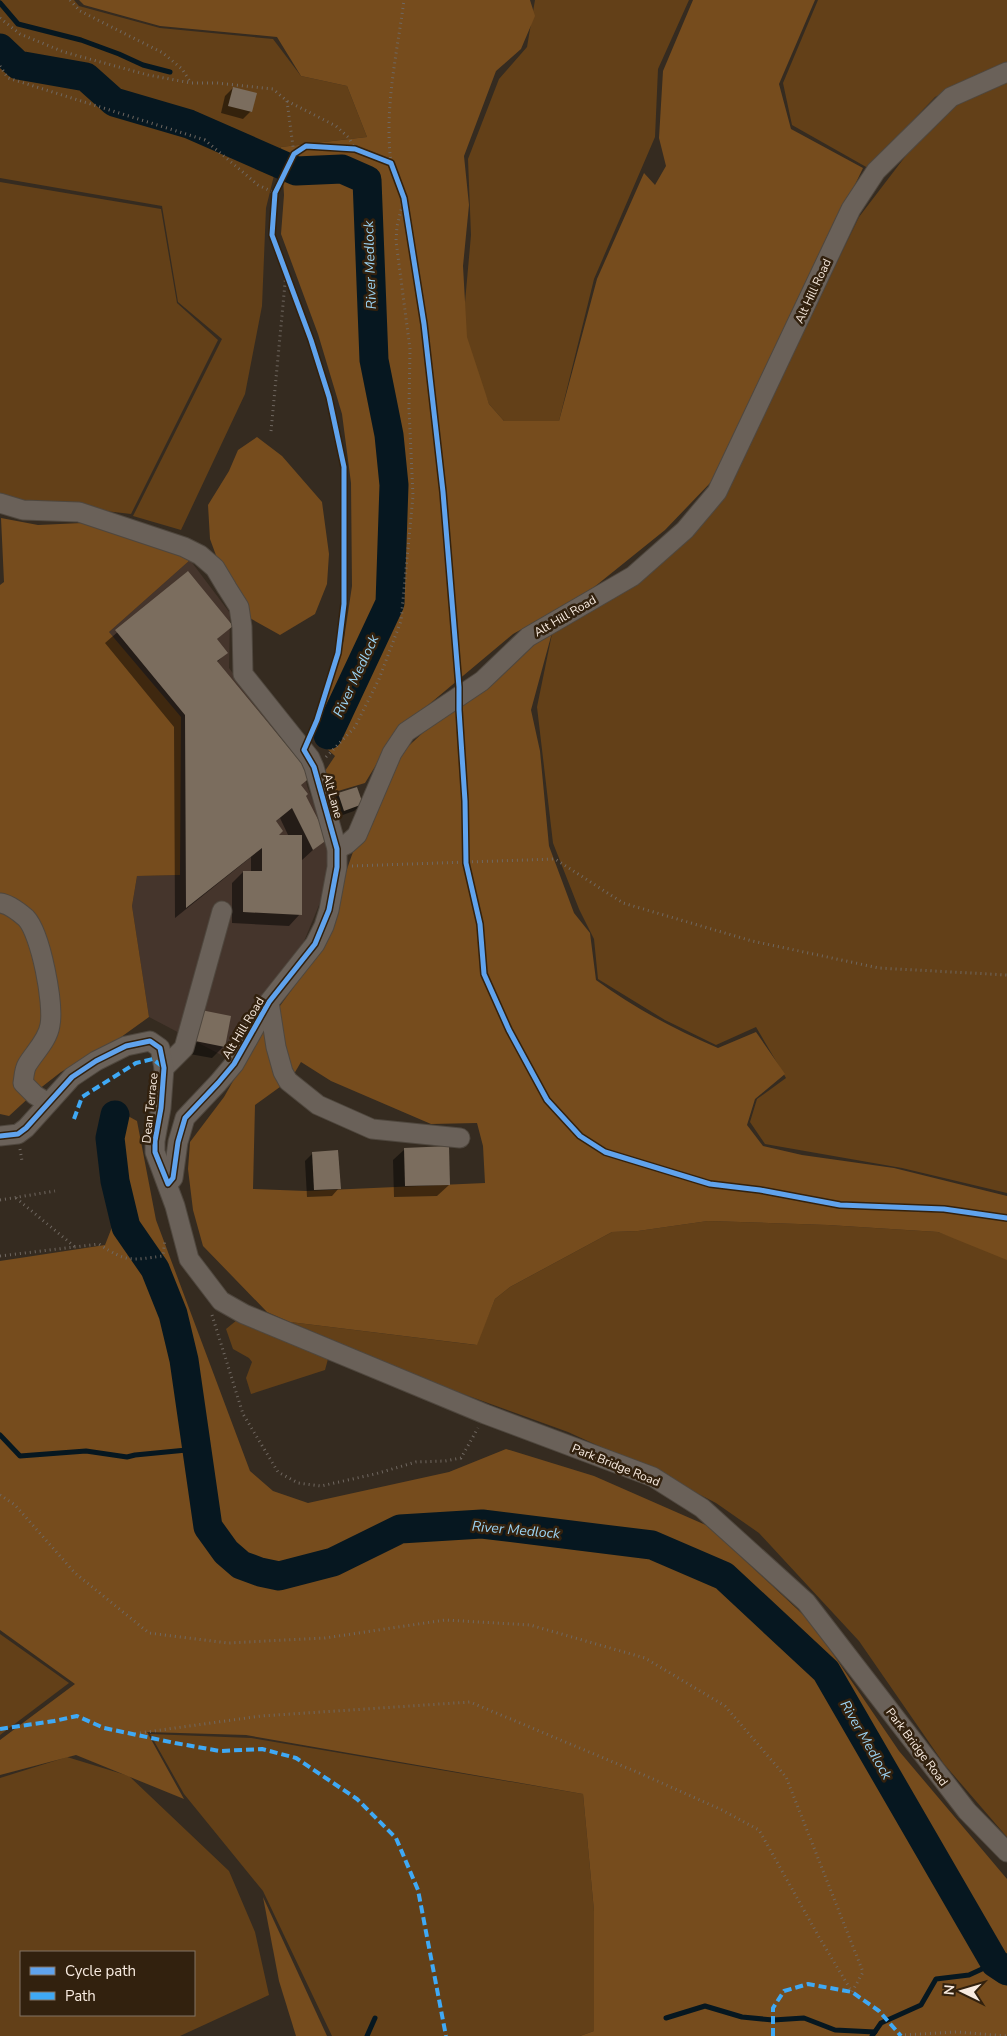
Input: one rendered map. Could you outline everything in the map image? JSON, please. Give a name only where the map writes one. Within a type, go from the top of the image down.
[{"type":"street","name":"Alt Hill Road","points":[[168,1184],[173,1178],[178,1142],[185,1118],[234,1064],[270,1002],[315,944],[324,926],[335,876],[337,849],[347,844],[357,835],[392,753],[406,732],[482,681],[528,637],[633,576],[685,530],[717,492],[851,209],[876,172],[951,97],[1007,72]]},
{"type":"street","name":"Alt Lane","points":[[0,503],[23,510],[80,512],[184,547],[200,554],[215,568],[238,607],[242,627],[243,674],[286,731],[304,750],[314,767],[337,849]]},
{"type":"street","points":[[0,903],[6,904],[27,919],[43,954],[49,992],[50,1027],[36,1054],[26,1066],[23,1084],[48,1104]]},
{"type":"street","points":[[164,1068],[184,1048],[222,911]]},
{"type":"street","points":[[270,1002],[276,1048],[283,1072],[288,1081],[318,1104],[372,1129],[460,1138]]},
{"type":"street","name":"Dean Terrace","points":[[0,1136],[18,1134],[32,1123],[72,1077],[96,1061],[126,1046],[150,1041],[160,1048],[164,1068],[155,1152],[168,1184]]},
{"type":"street","name":"Park Bridge Road","points":[[168,1184],[189,1259],[221,1301],[244,1314],[485,1414],[653,1478],[702,1508],[806,1602],[966,1811],[1007,1852]]},
{"type":"path","points":[[70,0],[80,11],[163,53],[182,69],[191,83]]},
{"type":"path","points":[[394,172],[388,138],[390,95],[404,0]]},
{"type":"path","points":[[0,18],[20,34],[64,52],[148,76],[191,83],[217,82],[273,89],[287,101],[336,126],[349,138],[354,149]]},
{"type":"path","points":[[0,66],[8,78],[205,140],[258,185],[275,192],[275,201]]},
{"type":"path","points":[[287,101],[294,154],[300,150]]},
{"type":"path","points":[[346,148],[364,152]]},
{"type":"path","points":[[382,159],[391,163]]},
{"type":"path","points":[[401,189],[407,217]]},
{"type":"path","points":[[314,767],[332,753],[355,727],[379,679],[401,622],[412,496],[409,410],[410,350],[396,241],[397,226],[404,198]]},
{"type":"path","points":[[283,266],[291,287]]},
{"type":"path","points":[[271,431],[286,273]]},
{"type":"path","points":[[466,854],[468,872]]},
{"type":"path","points":[[364,865],[555,859],[623,903],[752,941],[878,968],[1007,975]]},
{"type":"path","points":[[0,1200],[56,1191]]},
{"type":"path","points":[[16,1198],[75,1247]]},
{"type":"path","points":[[0,1256],[99,1244],[113,1254],[128,1260],[163,1256]]},
{"type":"path","points":[[210,1310],[243,1414],[278,1472],[298,1483],[321,1486],[375,1474],[416,1462],[445,1461],[461,1458],[485,1414]]},
{"type":"path","points":[[0,1495],[15,1505],[75,1572],[149,1633],[228,1643],[325,1638],[445,1620],[530,1625],[645,1658],[725,1706],[786,1777],[864,1972],[852,1992],[759,1830],[722,1810],[644,1775],[470,1702],[261,1716],[132,1734]]},
{"type":"path","points":[[900,2035],[957,2032],[1007,2036]]},
{"type":"shaded area","points":[[0,0],[74,0],[79,6],[160,28],[273,39],[301,76],[347,86],[367,137],[281,147],[266,208],[262,306],[245,394],[181,530],[133,516],[222,339],[178,302],[162,206],[0,178]]},
{"type":"shaded area","points":[[79,0],[530,0],[535,16],[521,49],[496,71],[464,156],[469,205],[463,266],[467,337],[489,404],[504,421],[559,421],[597,279],[644,173],[655,185],[666,166],[659,138],[663,71],[693,0],[815,0],[779,84],[791,129],[863,168],[712,481],[665,530],[588,592],[513,634],[396,732],[365,783],[328,794],[323,774],[335,756],[316,739],[344,639],[352,586],[351,483],[342,414],[318,334],[281,234],[284,195],[281,147],[367,137],[347,86],[301,76],[277,37],[160,26],[84,5]]},
{"type":"shaded area","points":[[535,0],[689,0],[658,69],[655,137],[594,279],[559,421],[504,421],[489,404],[462,336],[471,235],[468,159],[499,79],[527,47]]},
{"type":"shaded area","points":[[818,0],[1007,0],[1007,66],[994,68],[935,97],[868,168],[792,125],[783,83]]},
{"type":"shaded area","points":[[1007,77],[1007,1193],[902,1168],[765,1144],[750,1122],[757,1099],[786,1078],[756,1027],[716,1045],[665,1020],[598,979],[594,939],[579,909],[553,843],[537,707],[553,629],[661,562],[768,404],[859,217],[927,128],[964,97]]},
{"type":"shaded area","points":[[0,182],[161,209],[177,303],[218,340],[131,514],[11,500],[0,496]]},
{"type":"shaded area","points":[[257,437],[282,456],[322,502],[329,554],[327,584],[315,614],[280,635],[248,617],[221,569],[210,539],[208,505],[229,471],[238,450]]},
{"type":"shaded area","points":[[1,518],[38,525],[82,523],[132,536],[190,560],[109,632],[181,717],[180,875],[137,876],[132,906],[149,1017],[110,1045],[61,1072],[9,1116],[0,1114],[0,585],[4,582]]},
{"type":"shaded area","points":[[190,560],[230,613],[229,668],[304,770],[307,786],[329,842],[324,893],[300,951],[227,1058],[149,1017],[132,906],[137,876],[180,875],[109,632]]},
{"type":"shaded area","points":[[553,629],[531,710],[540,751],[549,846],[574,913],[590,933],[596,980],[625,1000],[655,1017],[718,1048],[756,1032],[785,1074],[755,1099],[747,1125],[763,1146],[802,1155],[894,1168],[1007,1196],[1007,1260],[938,1232],[828,1225],[708,1221],[638,1231],[612,1232],[510,1287],[495,1299],[477,1345],[290,1322],[267,1312],[203,1246],[193,1210],[188,1169],[190,1142],[224,1097],[261,1032],[317,955],[354,849],[399,755],[429,727],[528,644]],"holes":[[[301,1062],[331,1081],[431,1124],[477,1123],[483,1146],[485,1183],[306,1191],[253,1189],[255,1105],[291,1079]]]},
{"type":"shaded area","points":[[108,1105],[137,1121],[156,1220],[250,1471],[273,1491],[308,1503],[449,1472],[506,1449],[594,1476],[708,1526],[812,1623],[899,1751],[1007,1879],[1007,2036],[580,2036],[594,2031],[594,1911],[583,1794],[246,1735],[147,1732],[184,1799],[76,1755],[0,1775],[0,1740],[75,1684],[0,1630],[0,1261],[105,1245],[123,1199]]},
{"type":"shaded area","points":[[708,1221],[828,1225],[938,1232],[1007,1256],[1007,1837],[944,1764],[859,1641],[759,1533],[716,1503],[658,1473],[568,1432],[444,1387],[290,1322],[476,1345],[495,1299],[510,1287],[612,1232],[638,1231]]},
{"type":"shaded area","points":[[237,1320],[328,1359],[325,1370],[251,1394],[246,1378],[252,1362],[249,1358],[233,1349],[226,1329]]},
{"type":"shaded area","points":[[0,1634],[69,1683],[0,1735]]},
{"type":"shaded area","points":[[150,1734],[251,1738],[583,1794],[594,1911],[594,2031],[580,2036],[332,2036],[263,1891],[184,1794]]},
{"type":"shaded area","points":[[67,1757],[129,1776],[229,1871],[255,1932],[269,1995],[180,2036],[0,2036],[0,1778]]},
{"type":"shaded area","points":[[263,1897],[327,2036],[296,2036],[279,1981]]},
{"type":"building","points":[[233,87],[257,93],[252,112],[228,106]]},
{"type":"building","points":[[188,571],[233,626],[217,639],[228,653],[217,661],[312,776],[301,785],[308,794],[306,796],[328,839],[313,850],[292,808],[276,821],[283,831],[279,835],[302,835],[302,915],[243,912],[243,871],[262,871],[262,848],[186,908],[185,715],[115,630]]},
{"type":"building","points":[[357,787],[363,804],[344,811],[338,793]]},
{"type":"building","points":[[201,1010],[231,1016],[225,1047],[195,1041]]},
{"type":"building","points":[[449,1146],[450,1185],[405,1186],[404,1148]]},
{"type":"building","points":[[338,1150],[341,1189],[314,1190],[312,1152]]},
{"type":"waterway","points":[[0,3],[18,24],[81,40],[143,65],[170,72]]},
{"type":"waterway","name":"River Medlock","points":[[0,48],[18,65],[86,77],[114,102],[189,124],[296,171],[342,169],[367,180],[374,360],[389,435],[394,485],[390,603],[328,735]]},
{"type":"waterway","name":"River Medlock","points":[[115,1115],[110,1138],[115,1181],[126,1227],[155,1269],[173,1314],[184,1360],[208,1527],[226,1552],[241,1565],[279,1576],[333,1562],[400,1529],[482,1524],[652,1545],[724,1576],[826,1671],[995,1963],[1007,1971]]},
{"type":"waterway","points":[[0,1435],[20,1456],[86,1451],[127,1457],[197,1449]]},
{"type":"waterway","points":[[872,2036],[881,2023],[921,2005],[936,1979],[969,1975],[995,1963]]},
{"type":"waterway","points":[[666,2018],[705,2006],[742,2017],[773,2020],[804,2018],[835,2030],[875,2032]]},
{"type":"waterway","points":[[367,2036],[375,2018]]},
{"type":"marked path","points":[[74,1119],[82,1097],[136,1063],[153,1059],[164,1068]]},
{"type":"marked path","points":[[0,1729],[77,1716],[104,1728],[175,1743],[220,1751],[262,1749],[296,1758],[357,1799],[396,1838],[418,1890],[446,2036]]},
{"type":"marked path","points":[[773,2036],[773,2008],[784,1991],[808,1984],[852,1992],[879,2011],[901,2036]]},
{"type":"cycle path","points":[[0,1136],[18,1134],[26,1128],[72,1077],[96,1061],[126,1046],[150,1041],[160,1048],[164,1068],[155,1152],[168,1184],[173,1178],[178,1142],[185,1118],[234,1064],[269,1002],[315,944],[329,910],[337,867],[337,849],[314,767],[304,750],[317,720],[338,653],[344,604],[344,467],[329,397],[311,340],[272,235],[275,193],[294,154],[306,146],[355,149],[391,163],[404,198],[424,324],[443,492],[459,687],[466,863],[480,924],[484,974],[509,1030],[547,1100],[580,1136],[605,1152],[710,1184],[760,1190],[840,1205],[944,1209],[1007,1218]]}]
